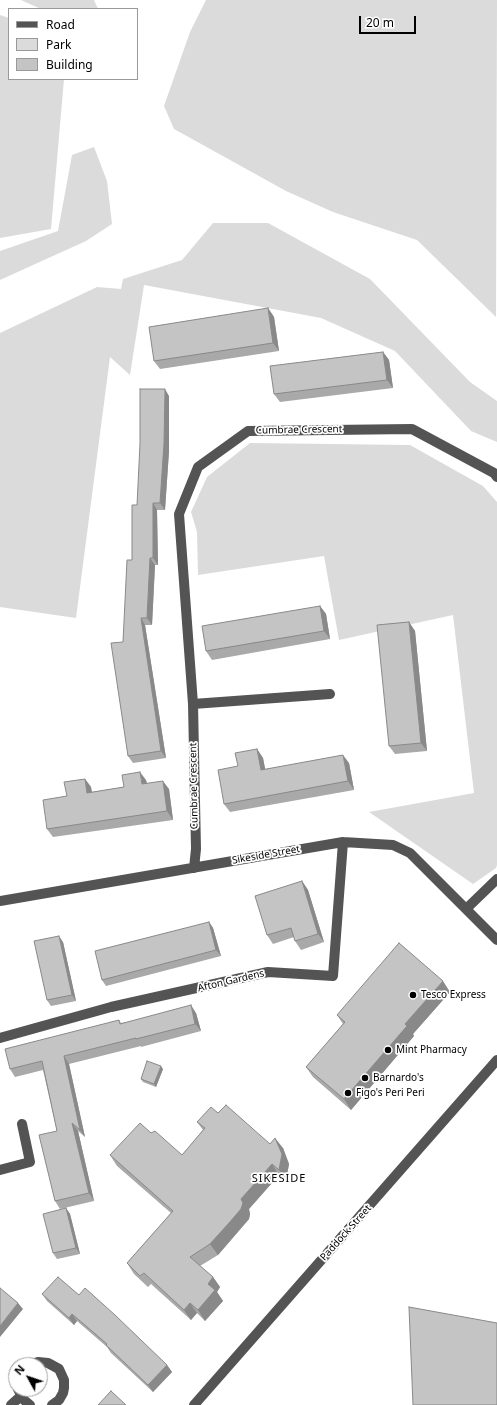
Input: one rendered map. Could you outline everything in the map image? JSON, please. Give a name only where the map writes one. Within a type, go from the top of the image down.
[{"type":"street","name":"Cumbrae Crescent","points":[[194,868],[196,849],[193,704],[179,514],[198,467],[248,431],[412,429],[494,473],[497,477]]},
{"type":"street","points":[[193,704],[330,694]]},
{"type":"street","name":"Sikeside Street","points":[[0,901],[343,842],[393,845],[410,853],[497,940]]},
{"type":"street","name":"Afton Gardens","points":[[0,1038],[110,1008],[268,972],[333,976],[343,842]]},
{"type":"street","points":[[466,909],[497,879]]},
{"type":"street","name":"Paddock Street","points":[[194,1405],[497,1060]]},
{"type":"street","points":[[0,1170],[30,1162],[22,1124]]},
{"type":"street","points":[[48,1363],[59,1369],[64,1380],[63,1393],[59,1400],[52,1405]]},
{"type":"street","points":[[23,1397],[30,1405]]},
{"type":"green space","points":[[21,0],[94,0],[98,8],[39,8]]},
{"type":"green space","points":[[206,0],[497,0],[496,317],[417,240],[333,212],[286,191],[174,129],[164,106],[190,32]]},
{"type":"green space","points":[[0,15],[8,18],[8,80],[64,80],[51,229],[0,238]]},
{"type":"green space","points":[[94,147],[107,181],[112,224],[86,241],[0,280],[0,251],[58,231],[72,155]]},
{"type":"green space","points":[[213,223],[268,223],[370,279],[470,382],[497,401],[497,442],[471,431],[395,351],[321,318],[144,285],[130,375],[110,357],[76,618],[0,607],[0,333],[97,287],[121,289],[123,279],[182,260]]},
{"type":"green space","points":[[250,443],[410,445],[483,486],[497,502],[497,865],[496,868],[473,884],[369,812],[474,793],[453,615],[339,640],[324,556],[198,575],[197,532],[191,512],[207,477]]},
{"type":"building","points":[[268,308],[273,343],[154,361],[149,327]]},
{"type":"building","points":[[383,352],[387,380],[274,394],[270,366]]},
{"type":"building","points":[[140,389],[165,389],[164,444],[160,503],[153,503],[153,558],[150,558],[147,618],[141,618],[161,751],[128,756],[111,643],[123,642],[127,560],[132,560],[132,505],[137,505],[140,444]]},
{"type":"building","points":[[320,606],[324,631],[206,651],[202,626]]},
{"type":"building","points":[[409,622],[421,743],[389,746],[377,625]]},
{"type":"building","points":[[257,749],[261,770],[343,755],[348,781],[224,804],[218,770],[238,766],[235,753]]},
{"type":"building","points":[[140,772],[142,784],[163,781],[167,811],[47,829],[43,800],[67,796],[64,782],[85,779],[87,793],[124,787],[122,775]]},
{"type":"building","points":[[302,881],[318,934],[295,941],[291,928],[267,935],[255,896]]},
{"type":"building","points":[[209,922],[216,950],[102,980],[95,951]]},
{"type":"building","points":[[59,936],[72,995],[47,1000],[34,941]]},
{"type":"building","points":[[399,943],[443,981],[405,1024],[407,1026],[344,1099],[306,1067],[345,1022],[337,1015]]},
{"type":"building","points":[[191,1005],[195,1024],[64,1056],[80,1130],[72,1123],[89,1193],[55,1201],[39,1135],[57,1131],[42,1061],[10,1069],[5,1049],[119,1020],[120,1024]]},
{"type":"building","points":[[147,1061],[161,1066],[154,1084],[141,1079]]},
{"type":"building","points":[[226,1105],[270,1144],[275,1138],[282,1154],[279,1170],[272,1164],[241,1199],[243,1203],[241,1209],[229,1223],[210,1244],[190,1257],[213,1277],[208,1284],[215,1290],[198,1310],[190,1303],[184,1310],[144,1273],[140,1276],[127,1263],[173,1211],[110,1155],[140,1123],[151,1133],[155,1131],[182,1155],[205,1128],[197,1122],[211,1107],[218,1113]]},
{"type":"building","points":[[66,1208],[76,1248],[53,1253],[43,1214]]},
{"type":"building","points":[[58,1277],[79,1295],[85,1288],[167,1365],[148,1385],[106,1345],[107,1344],[72,1314],[69,1318],[42,1294]]},
{"type":"building","points":[[0,1288],[18,1303],[0,1326]]},
{"type":"building","points":[[409,1307],[497,1323],[497,1405],[413,1405]]},
{"type":"building","points":[[111,1391],[126,1405],[98,1405]]},
{"type":"place","name":"Tesco Express","points":[[413,995]]},
{"type":"place","name":"Mint Pharmacy","points":[[388,1050]]},
{"type":"place","name":"Barnardo's","points":[[365,1078]]},
{"type":"place","name":"Figo's Peri Peri","points":[[348,1093]]},
{"type":"district","name":"SIKESIDE","points":[[279,1179]]}]
